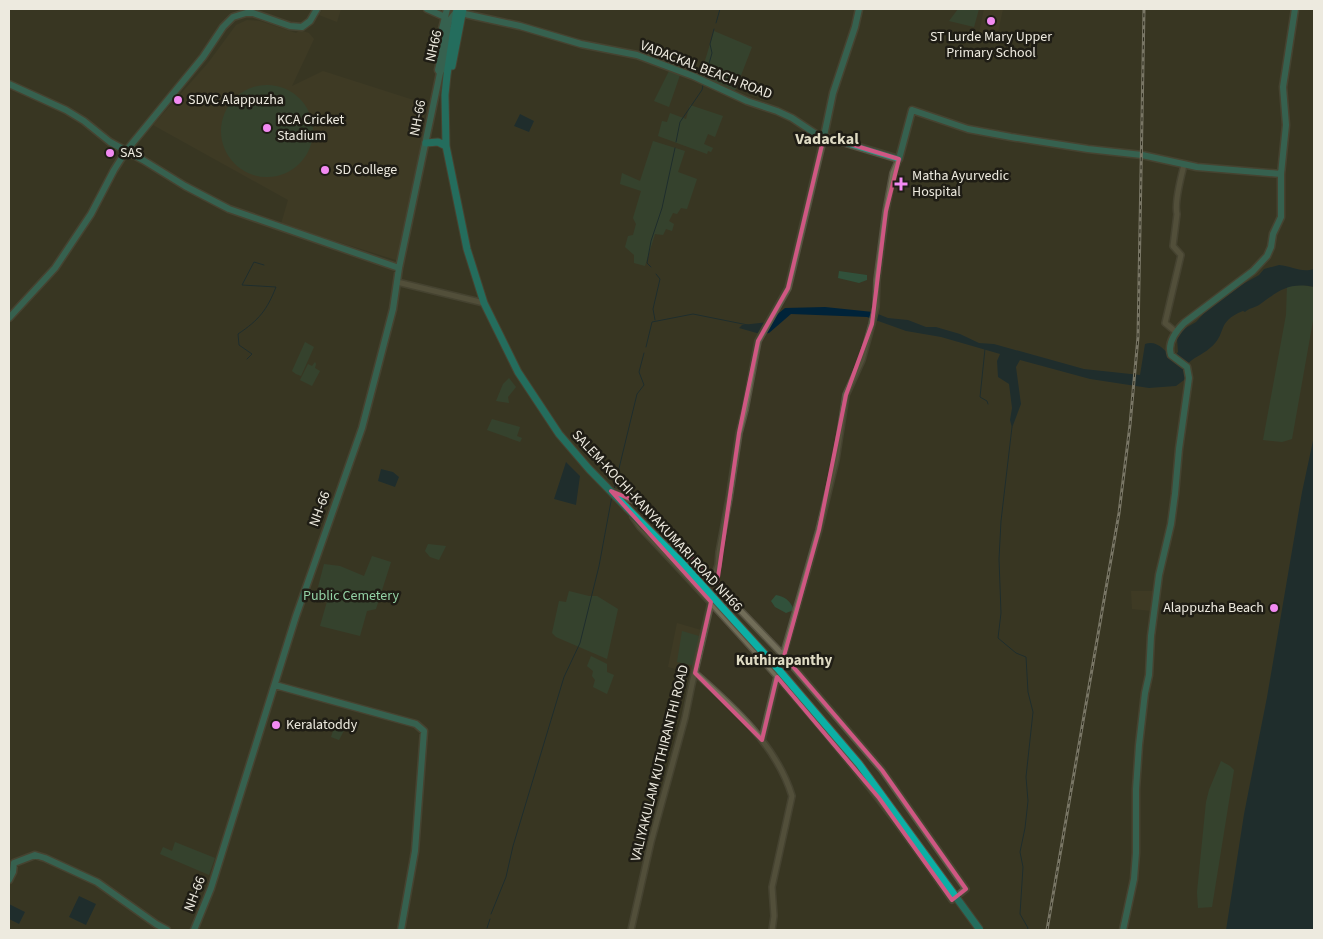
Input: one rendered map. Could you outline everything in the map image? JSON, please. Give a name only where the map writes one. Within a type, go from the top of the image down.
[{"type":"highway","name":"SALEM-KOCHI-KANYAKUMARI ROAD NH66","points":[[460,11],[447,75],[445,95],[446,146],[467,249],[484,303],[518,372],[567,445],[688,570],[779,670],[859,764],[980,930]]},
{"type":"highway","name":"NH66","points":[[450,163],[450,78],[460,11]]},
{"type":"highway","points":[[426,143],[438,142],[446,146]]},
{"type":"main road","points":[[9,318],[50,273],[91,214],[126,151],[200,60],[223,27],[234,17],[253,13],[290,26],[302,27],[310,20],[316,9]]},
{"type":"main road","points":[[427,9],[448,18]]},
{"type":"main road","points":[[440,73],[438,70],[449,21],[447,9]]},
{"type":"main road","points":[[824,136],[833,93],[859,9]]},
{"type":"main road","points":[[1123,930],[1134,879],[1139,745],[1149,675],[1151,636],[1159,574],[1171,524],[1189,378],[1187,367],[1171,354],[1170,348],[1176,332],[1196,313],[1253,271],[1267,256],[1273,234],[1281,217],[1281,174],[1286,124],[1283,87],[1295,9]]},
{"type":"main road","name":"NH66","points":[[437,87],[453,22],[448,18],[460,11]]},
{"type":"main road","name":"VADACKAL BEACH ROAD","points":[[460,11],[581,44],[636,55],[693,76],[777,111],[792,118],[816,134],[899,159]]},
{"type":"main road","points":[[9,84],[66,110],[84,121],[110,142],[185,186],[229,209],[400,268]]},
{"type":"main road","name":"NH-66","points":[[194,930],[211,888],[309,578],[362,428],[386,337],[437,87]]},
{"type":"main road","points":[[899,159],[912,110],[968,129],[1088,150],[1142,155],[1184,165],[1281,174]]},
{"type":"main road","points":[[275,685],[416,724],[424,731],[415,850],[400,930]]},
{"type":"main road","points":[[9,880],[13,872],[11,862],[35,855],[45,858],[97,882],[167,930]]},
{"type":"street","points":[[713,580],[718,565],[739,433],[758,341],[788,288],[824,136]]},
{"type":"street","points":[[762,740],[777,678],[819,530],[836,460],[846,395],[862,360],[872,324],[876,307],[877,280],[886,211],[893,173],[899,159]]},
{"type":"street","points":[[1176,332],[1165,323],[1181,255],[1173,246],[1178,214],[1176,212],[1184,165]]},
{"type":"street","points":[[398,282],[484,303]]},
{"type":"street","points":[[611,491],[638,502],[784,656],[882,770],[966,889],[952,900],[873,791],[800,702],[711,602],[640,527],[627,508]]},
{"type":"street","name":"VALIYAKULAM KUTHIRANTHI ROAD","points":[[631,930],[651,842],[686,718],[694,673],[711,602]]},
{"type":"street","points":[[694,673],[734,709],[762,740],[778,763],[792,796],[772,887],[774,916],[772,930]]},
{"type":"highlighted area","points":[[824,136],[899,159],[886,211],[872,324],[846,395],[819,530],[784,656],[882,770],[966,889],[952,900],[879,798],[777,677],[762,740],[695,673],[711,602],[611,491],[638,502],[717,584],[739,433],[758,341],[788,288]]},
{"type":"shaded area","points":[[323,9],[341,9],[337,22],[319,15]]},
{"type":"shaded area","name":"ST Lurde Mary Upper Primary School","points":[[984,9],[1003,9],[997,37],[979,33]]},
{"type":"shaded area","name":"SD College","points":[[247,20],[260,21],[296,33],[300,30],[309,33],[314,39],[292,86],[323,71],[426,104],[399,261],[281,224],[288,200],[153,125],[208,63],[236,25]]},
{"type":"shaded area","points":[[1131,591],[1153,591],[1152,611],[1132,609]]},
{"type":"shaded area","points":[[677,623],[701,630],[693,673],[668,667]]},
{"type":"green space","points":[[958,9],[979,9],[974,27],[949,21]]},
{"type":"green space","points":[[714,31],[752,47],[735,91],[700,77]]},
{"type":"green space","points":[[669,71],[680,75],[669,107],[654,101]]},
{"type":"green space","name":"KCA Cricket Stadium","points":[[267,85],[285,89],[299,99],[309,113],[313,131],[309,149],[299,163],[285,173],[267,177],[249,173],[235,163],[225,149],[221,131],[225,113],[235,99],[249,89]]},
{"type":"green space","points":[[690,105],[723,116],[715,137],[708,134],[704,144],[713,148],[707,154],[658,136],[662,121],[667,122],[670,113],[686,119]]},
{"type":"green space","points":[[653,141],[685,151],[678,172],[697,179],[687,209],[681,208],[677,214],[673,213],[669,221],[674,224],[672,231],[666,229],[663,235],[655,234],[645,266],[634,263],[634,255],[625,247],[628,236],[633,235],[636,224],[633,218],[641,191],[620,184],[622,173],[640,181]]},
{"type":"green space","points":[[839,271],[867,275],[867,280],[859,283],[838,278]]},
{"type":"green space","points":[[1302,285],[1313,287],[1314,315],[1292,439],[1282,442],[1263,440],[1286,315],[1287,286]]},
{"type":"green space","points":[[305,342],[314,347],[301,376],[292,371]]},
{"type":"green space","points":[[315,362],[315,368],[320,371],[312,386],[300,380],[308,364],[312,366]]},
{"type":"green space","points":[[509,378],[516,387],[508,397],[509,403],[496,401],[503,384]]},
{"type":"green space","points":[[492,419],[520,427],[517,436],[522,438],[520,442],[487,430]]},
{"type":"green space","points":[[428,544],[446,546],[439,560],[430,557],[425,551]]},
{"type":"green space","name":"Public Cemetery","points":[[372,556],[391,562],[376,609],[367,611],[360,636],[320,626],[330,591],[318,587],[324,564],[340,566],[364,576]]},
{"type":"green space","points":[[569,591],[597,596],[618,609],[607,659],[556,637],[552,633],[559,601],[566,602]]},
{"type":"green space","points":[[776,595],[787,600],[794,610],[786,613],[775,607],[771,601]]},
{"type":"green space","points":[[682,631],[699,636],[694,666],[677,662]]},
{"type":"green space","points":[[591,656],[607,664],[607,672],[614,675],[607,694],[593,687],[595,680],[592,676],[593,671],[587,666]]},
{"type":"green space","points":[[337,719],[348,723],[339,740],[331,737]]},
{"type":"green space","points":[[1221,761],[1234,770],[1212,907],[1198,908],[1197,892],[1206,802]]},
{"type":"green space","points":[[175,842],[215,858],[209,875],[160,854],[163,847],[172,851]]},
{"type":"water","points":[[520,114],[534,121],[529,132],[514,126]]},
{"type":"water","points":[[1279,265],[1300,270],[1314,269],[1314,287],[1297,286],[1284,289],[1257,306],[1234,315],[1225,324],[1215,343],[1185,367],[1188,377],[1176,386],[1149,388],[1090,379],[1020,360],[1016,367],[1021,404],[1012,428],[1009,384],[998,377],[997,361],[1000,354],[941,337],[906,331],[867,317],[791,314],[769,333],[760,334],[739,328],[742,325],[768,322],[785,308],[825,307],[873,312],[888,318],[908,320],[926,327],[936,327],[960,334],[979,343],[994,344],[1084,369],[1140,375],[1145,344],[1153,343],[1157,345],[1164,349],[1172,359],[1178,352],[1177,339],[1182,330],[1196,322],[1206,311],[1243,284],[1259,275],[1264,269]]},
{"type":"water","points":[[1314,436],[1314,930],[1226,930],[1244,814],[1267,697],[1302,492]]},
{"type":"water","points":[[566,462],[580,476],[576,505],[554,499]]},
{"type":"water","points":[[381,469],[393,472],[399,477],[395,487],[378,481]]},
{"type":"water","points":[[79,896],[96,904],[86,925],[69,917]]},
{"type":"water","points":[[9,904],[25,912],[19,924],[9,919]]},
{"type":"waterway","points":[[716,23],[720,9]]},
{"type":"waterway","points":[[705,78],[712,53],[710,44],[714,29]]},
{"type":"waterway","points":[[676,142],[680,122],[702,90],[703,85]]},
{"type":"waterway","points":[[651,267],[647,263],[651,241],[662,208],[675,148]]},
{"type":"waterway","points":[[247,359],[252,354],[239,345],[238,334],[252,324],[261,314],[276,287],[242,285],[254,262],[264,265]]},
{"type":"waterway","points":[[655,320],[653,309],[660,279],[656,274]]},
{"type":"waterway","points":[[646,347],[652,322],[693,314],[748,325]]},
{"type":"waterway","points":[[985,349],[980,397],[987,401],[988,404]]},
{"type":"waterway","points":[[614,489],[637,394],[644,385],[639,372],[644,353]]},
{"type":"waterway","points":[[1012,427],[1001,521],[999,559],[1001,613],[998,638],[1016,653],[1026,657],[1028,692],[1033,712],[1026,777],[1028,801],[1020,852],[1023,867],[1020,914],[1028,928],[1027,930]]},
{"type":"waterway","points":[[491,914],[506,877],[513,846],[564,677],[580,643],[599,566],[612,496]]},
{"type":"waterway","points":[[487,928],[490,919]]},
{"type":"railway","points":[[1047,930],[1119,513],[1130,425],[1138,337],[1144,9]]},
{"type":"place","name":"ST Lurde Mary Upper Primary School","points":[[991,21]]},
{"type":"place","name":"SDVC Alappuzha","points":[[178,100]]},
{"type":"place","name":"KCA Cricket Stadium","points":[[267,128]]},
{"type":"place","name":"SAS","points":[[110,153]]},
{"type":"place","name":"SD College","points":[[325,170]]},
{"type":"place","name":"Matha Ayurvedic Hospital","points":[[901,184]]},
{"type":"place","name":"Alappuzha Beach","points":[[1274,608]]},
{"type":"place","name":"Keralatoddy","points":[[276,725]]},
{"type":"district","name":"Vadackal","points":[[827,139]]},
{"type":"district","name":"Kuthirapanthy","points":[[784,660]]}]
